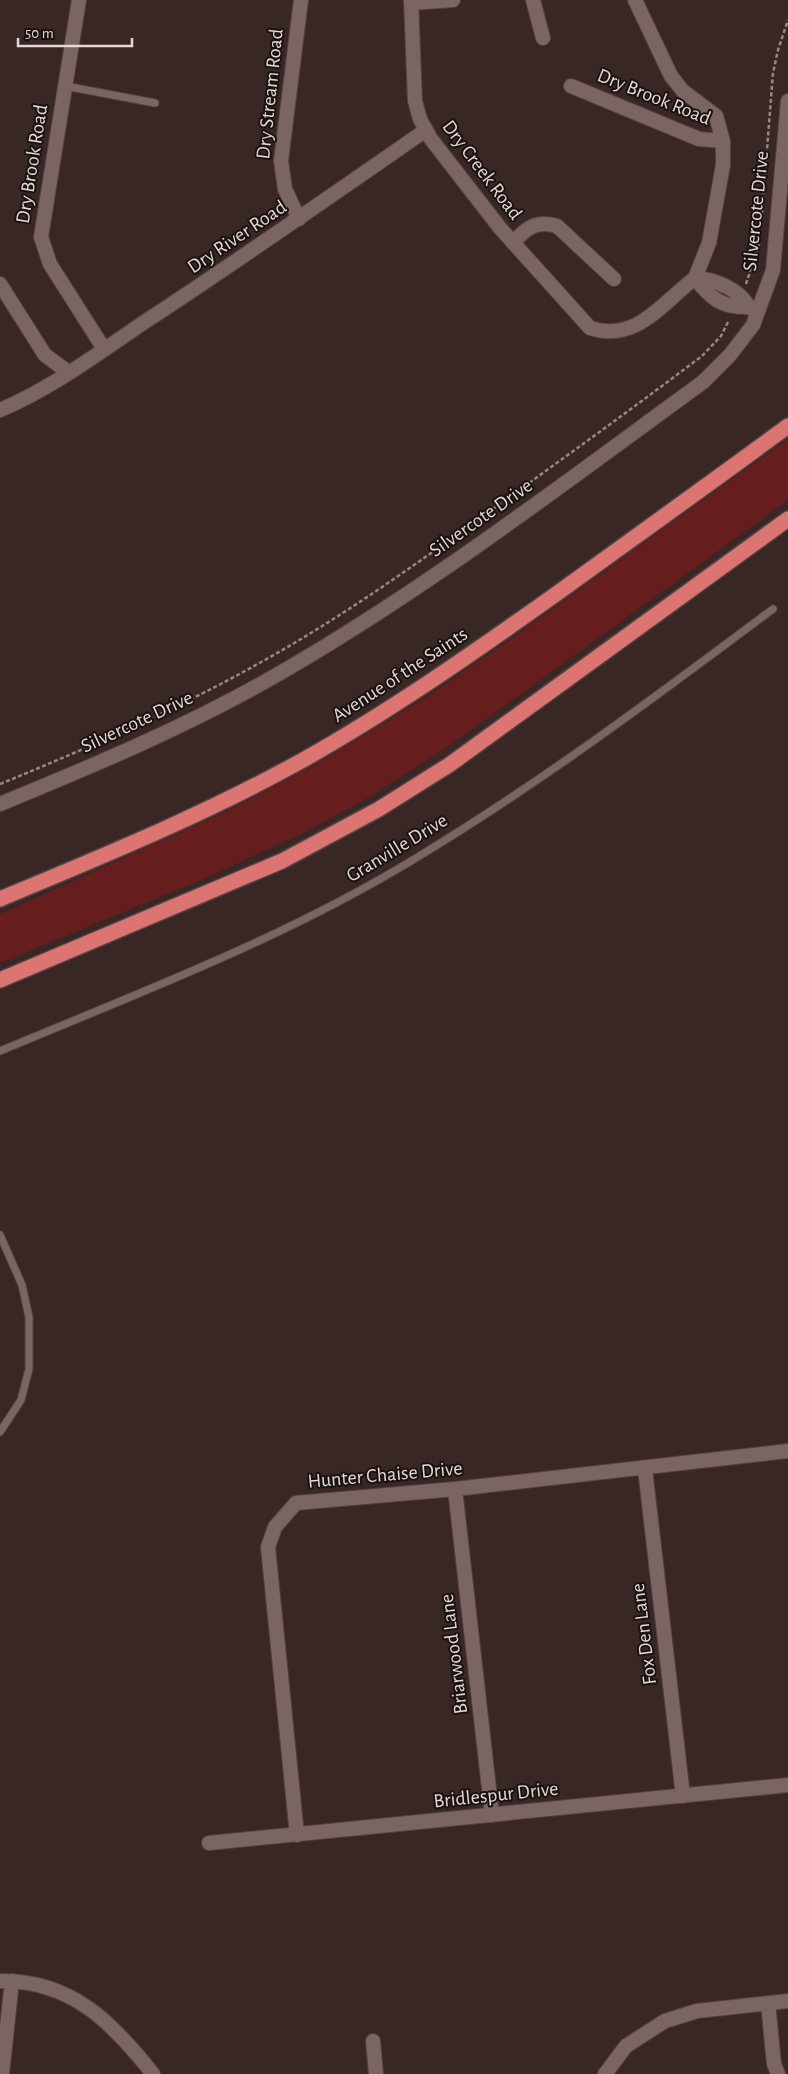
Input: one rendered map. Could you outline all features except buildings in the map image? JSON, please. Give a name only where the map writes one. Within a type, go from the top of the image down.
[{"type":"highway","name":"Avenue of the Saints","points":[[0,899],[138,841],[230,798],[304,759],[375,718],[512,625],[788,426]]},
{"type":"highway","points":[[0,980],[282,861],[379,810],[449,766],[788,519]]},
{"type":"street","name":"Dry Brook Road","points":[[79,0],[41,237],[50,264],[104,349]]},
{"type":"street","name":"Dry Stream Road","points":[[299,219],[285,189],[281,161],[301,0]]},
{"type":"street","name":"Dry Creek Road","points":[[453,0],[411,1],[415,102],[420,119],[426,130],[513,243],[590,328],[605,333],[622,332],[638,325],[694,278]]},
{"type":"street","points":[[533,0],[543,38]]},
{"type":"street","name":"Dry Brook Road","points":[[636,0],[662,61],[671,76],[684,91],[716,116],[723,141],[723,165],[709,243],[694,278]]},
{"type":"street","name":"Dry Brook Road","points":[[571,86],[699,139],[723,141]]},
{"type":"street","name":"Silvercote Drive","points":[[0,804],[88,768],[178,727],[264,682],[404,596],[703,382],[730,355],[753,325],[745,306],[773,270],[788,100]]},
{"type":"street","name":"Dry River Road","points":[[0,410],[68,372],[104,349],[299,219],[426,130]]},
{"type":"street","name":"Dry Creek Road","points":[[513,243],[533,225],[545,223],[556,226],[614,278]]},
{"type":"street","points":[[694,278],[712,279],[745,306]]},
{"type":"street","points":[[0,284],[45,355],[68,372]]},
{"type":"street","name":"Hunter Chaise Drive","points":[[298,1836],[268,1547],[275,1527],[296,1503],[455,1489],[788,1451]]},
{"type":"street","name":"Fox Den Lane","points":[[645,1468],[683,1796]]},
{"type":"street","name":"Briarwood Lane","points":[[455,1489],[492,1815]]},
{"type":"street","name":"Bridlespur Drive","points":[[209,1843],[298,1836],[788,1785]]},
{"type":"street","points":[[2,2074],[6,1981],[52,1988],[91,2008],[132,2048],[153,2074]]},
{"type":"street","points":[[605,2074],[626,2046],[665,2020],[697,2011],[788,2001]]},
{"type":"street","points":[[768,2004],[774,2064],[778,2074]]},
{"type":"street","points":[[373,2040],[376,2074]]},
{"type":"lane","points":[[65,86],[155,103]]},
{"type":"lane","name":"Granville Drive","points":[[0,1051],[251,945],[331,905],[415,859],[536,781],[773,609]]},
{"type":"lane","points":[[0,1235],[22,1285],[29,1317],[29,1369],[22,1400],[0,1432]]},
{"type":"path","points":[[760,234],[774,73],[778,50],[788,20]]},
{"type":"path","points":[[0,784],[120,734],[188,701],[263,661],[331,621],[403,574],[702,356],[745,306],[760,243]]},
{"type":"shaded area","points":[[788,439],[788,500],[443,750],[361,802],[299,835],[194,883],[0,963],[0,914],[232,809],[323,760],[428,696],[519,633]]}]
